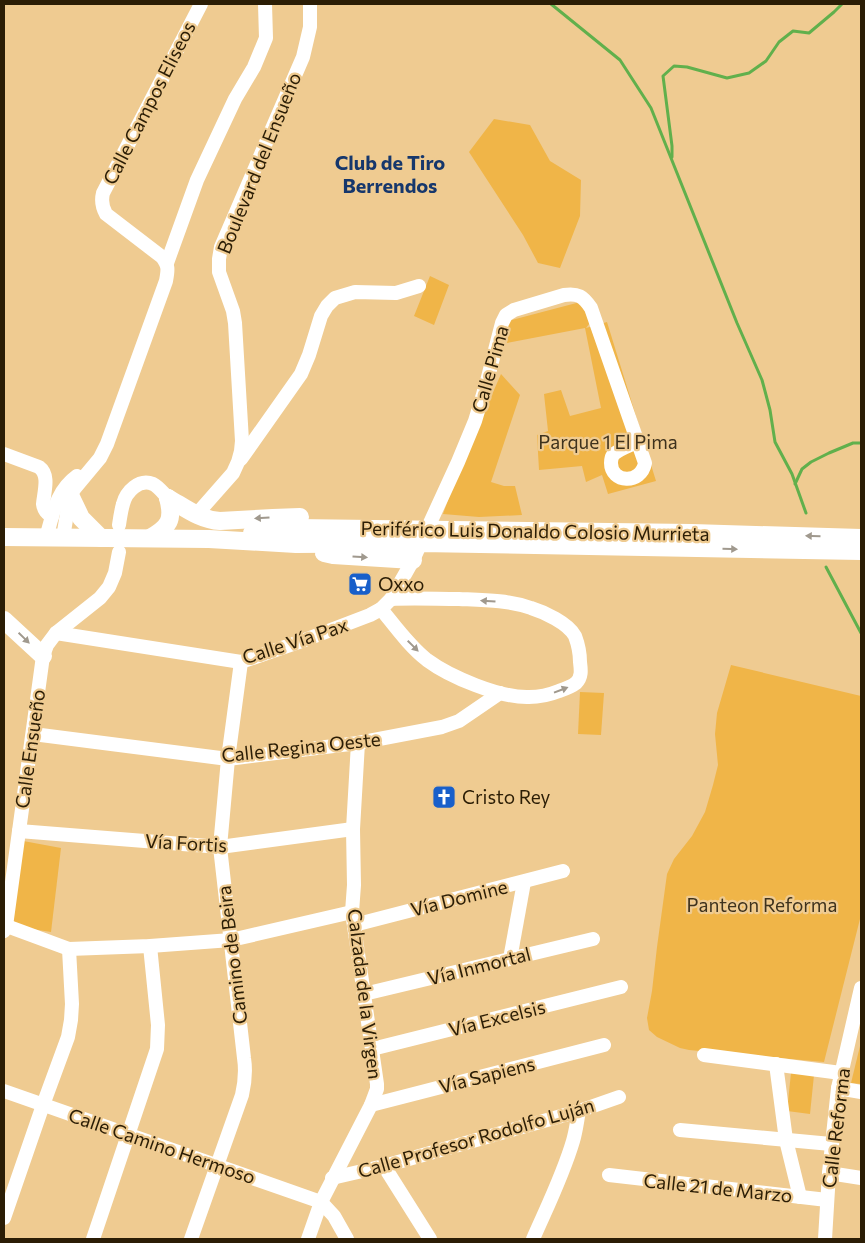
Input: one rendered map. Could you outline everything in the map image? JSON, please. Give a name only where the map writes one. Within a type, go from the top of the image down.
[{"type":"main road","points":[[72,488],[80,518],[101,538]]},
{"type":"main road","points":[[168,498],[207,520],[321,517],[331,520],[343,528]]},
{"type":"main road","points":[[150,538],[161,532],[168,525],[171,513],[168,498]]},
{"type":"main road","name":"Periférico Luis Donaldo Colosio Murrieta","points":[[296,536],[343,528],[424,536],[861,551]]},
{"type":"main road","name":"Periférico Luis Donaldo Colosio Murrieta","points":[[4,537],[210,539],[296,536],[692,533],[861,538]]},
{"type":"main road","points":[[296,536],[321,552],[334,555],[413,560]]},
{"type":"main road","points":[[4,620],[43,656]]},
{"type":"street","name":"Calle Campos Eliseos","points":[[167,263],[162,257],[106,214],[101,201],[103,193],[125,149],[201,4]]},
{"type":"street","points":[[55,538],[72,488],[100,458],[107,444],[166,281],[167,263],[197,180],[235,99],[254,67],[266,38],[265,4]]},
{"type":"street","name":"Boulevard del Ensueño","points":[[196,515],[233,473],[238,462],[242,441],[235,323],[233,311],[219,272],[221,247],[303,57],[310,27],[310,4]]},
{"type":"street","points":[[238,462],[301,374],[322,316],[327,306],[335,298],[355,292],[396,293],[419,286]]},
{"type":"street","name":"Calle Pima","points":[[424,536],[475,421],[488,381],[502,323],[506,315],[514,310],[564,295],[572,294],[586,300],[591,308],[637,442]]},
{"type":"street","points":[[4,454],[40,467],[43,470],[46,479],[44,508],[52,517]]},
{"type":"street","points":[[119,525],[123,503],[130,490],[136,486],[148,483],[154,485],[168,498]]},
{"type":"street","points":[[55,538],[52,517],[64,488],[72,488]]},
{"type":"street","name":"Calle Vía Pax","points":[[56,633],[241,662],[302,642],[381,609],[391,598],[413,560],[424,536]]},
{"type":"street","points":[[43,656],[47,645],[56,633],[100,598],[109,587],[115,573],[119,552]]},
{"type":"street","points":[[381,609],[426,659],[461,679],[500,693],[528,697],[549,695],[571,686],[581,676],[580,654],[574,635],[561,622],[548,614],[530,607],[486,600],[391,598]]},
{"type":"street","name":"Calle Ensueño","points":[[4,927],[43,656]]},
{"type":"street","name":"Camino de Beira","points":[[191,1239],[245,1084],[246,1072],[220,848],[228,759],[241,662]]},
{"type":"street","name":"Calle Regina Oeste","points":[[33,734],[228,759],[358,743],[450,725],[500,693]]},
{"type":"street","name":"Calzada de la Virgen","points":[[308,1239],[332,1178],[371,1105],[377,1089],[353,919],[353,829],[358,743]]},
{"type":"street","name":"Vía Fortis","points":[[19,831],[220,848],[353,829]]},
{"type":"street","name":"Vía Domine","points":[[69,949],[231,940],[353,919],[524,882],[563,871]]},
{"type":"street","points":[[510,959],[524,882]]},
{"type":"street","points":[[4,927],[69,949],[72,1004],[68,1037],[4,1218]]},
{"type":"street","name":"Vía Inmortal","points":[[364,994],[593,939]]},
{"type":"street","points":[[93,1239],[157,1049],[158,1025],[150,946]]},
{"type":"street","name":"Vía Excelsis","points":[[372,1049],[621,987]]},
{"type":"street","name":"Calle Reforma","points":[[825,1239],[828,1173],[840,1073],[861,988]]},
{"type":"street","name":"Vía Sapiens","points":[[371,1105],[604,1045]]},
{"type":"street","points":[[704,1055],[840,1073]]},
{"type":"street","points":[[776,1064],[786,1140],[800,1197]]},
{"type":"street","points":[[838,1088],[861,1092]]},
{"type":"street","name":"Calle Camino Hermoso","points":[[4,1091],[321,1202]]},
{"type":"street","name":"Calle Profesor Rodolfo Luján","points":[[332,1178],[384,1166],[578,1111],[619,1097]]},
{"type":"street","points":[[533,1239],[567,1159],[573,1140],[578,1111]]},
{"type":"street","points":[[680,1130],[831,1144]]},
{"type":"street","points":[[384,1166],[430,1239]]},
{"type":"street","points":[[828,1173],[861,1178]]},
{"type":"street","name":"Calle 21 de Marzo","points":[[609,1175],[827,1200]]},
{"type":"street","points":[[321,1202],[334,1216],[347,1239]]},
{"type":"green space","points":[[494,119],[530,125],[550,161],[581,180],[580,216],[560,268],[538,263],[523,235],[469,152]]},
{"type":"green space","points":[[430,276],[449,285],[434,325],[414,316]]},
{"type":"green space","name":"Parque 1 El Pima","points":[[584,301],[590,323],[586,328],[607,322],[656,481],[608,494],[602,475],[586,482],[582,466],[539,470],[537,435],[548,431],[544,394],[561,390],[570,416],[601,408],[585,328],[507,343],[508,321]]},
{"type":"green space","points":[[501,374],[520,395],[491,482],[504,486],[515,486],[522,515],[479,517],[443,514],[459,470]]},
{"type":"green space","name":"Panteon Reforma","points":[[731,665],[861,696],[861,915],[824,1062],[689,1050],[680,1048],[657,1037],[649,1030],[647,1018],[667,874],[674,859],[692,836],[705,812],[718,765],[715,734],[717,713]]},
{"type":"green space","points":[[580,692],[604,693],[601,735],[578,734]]},
{"type":"green space","points":[[18,840],[61,848],[51,932],[6,925]]},
{"type":"green space","points":[[861,1042],[861,1084],[851,1083]]},
{"type":"green space","points":[[791,1073],[814,1075],[810,1114],[787,1111]]},
{"type":"waterway","points":[[551,4],[620,60],[651,108],[737,323],[762,380],[770,410],[775,442],[792,474],[806,513]]},
{"type":"waterway","points":[[672,157],[663,76],[674,66],[687,67],[727,78],[749,73],[766,61],[779,42],[793,31],[809,33],[842,4]]},
{"type":"waterway","points":[[795,484],[802,469],[811,462],[853,443],[861,443]]},
{"type":"waterway","points":[[826,567],[861,633]]},
{"type":"place","name":"Oxxo","points":[[360,584]]},
{"type":"place","name":"Cristo Rey","points":[[444,797]]},
{"type":"district","name":"Club de Tiro Berrendos","points":[[390,174]]}]
